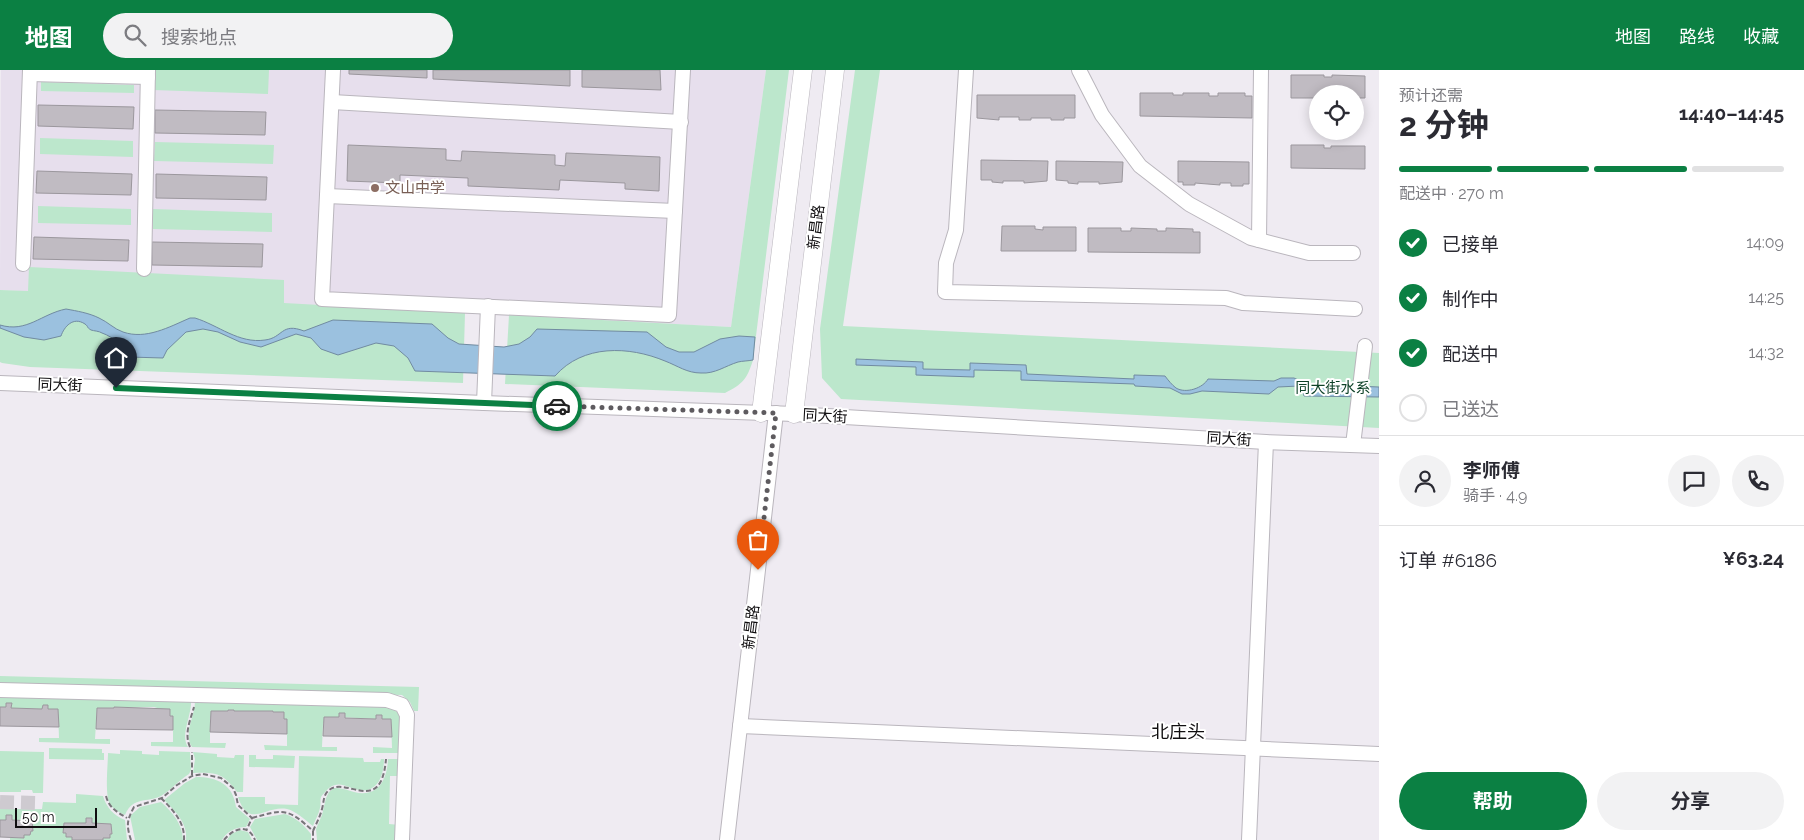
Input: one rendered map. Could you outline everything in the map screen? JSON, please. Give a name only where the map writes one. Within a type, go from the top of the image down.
[{"type":"main road","name":"新昌路","points":[[768,413],[803,70]]},
{"type":"main road","name":"新昌路","points":[[794,414],[835,70]]},
{"type":"street","points":[[333,70],[322,299],[669,315],[683,70]]},
{"type":"street","points":[[966,70],[956,230],[946,264],[945,292],[1226,298],[1243,303],[1354,308]]},
{"type":"street","points":[[1079,70],[1102,115],[1140,166],[1189,204],[1251,238],[1309,253],[1353,253]]},
{"type":"street","points":[[1259,240],[1261,70]]},
{"type":"street","points":[[23,264],[30,72],[148,73],[144,269]]},
{"type":"street","points":[[332,102],[681,122]]},
{"type":"street","points":[[327,196],[675,211]]},
{"type":"street","points":[[484,403],[488,306]]},
{"type":"street","points":[[1353,445],[1364,346]]},
{"type":"street","name":"同大街","points":[[0,383],[794,414],[1266,442],[1379,446]]},
{"type":"street","name":"新昌路","points":[[727,840],[740,726],[768,413]]},
{"type":"street","points":[[1249,840],[1266,442]]},
{"type":"street","points":[[0,690],[387,700],[402,705],[407,715],[402,840]]},
{"type":"street","points":[[740,726],[1379,754]]},
{"type":"path","points":[[190,747],[186,740],[186,734],[194,708],[195,695]]},
{"type":"path","points":[[192,752],[192,776]]},
{"type":"path","points":[[313,840],[313,831],[326,792],[339,786],[361,792],[375,788],[382,780],[386,759]]},
{"type":"path","points":[[131,840],[128,831],[128,819],[134,807],[161,798],[192,776],[203,774],[220,778],[232,788],[238,805],[252,818]]},
{"type":"path","points":[[106,796],[108,803],[115,812],[128,819]]},
{"type":"path","points":[[161,798],[173,810],[180,821],[184,830],[184,840]]},
{"type":"path","points":[[252,818],[279,812],[290,813],[313,831]]},
{"type":"path","points":[[247,829],[252,818]]},
{"type":"path","points":[[224,840],[236,830],[247,829],[255,840]]},
{"type":"shaded area","name":"文山中学","points":[[1,70],[766,70],[731,327],[0,290]]},
{"type":"green space","points":[[154,70],[269,70],[268,94],[153,90]]},
{"type":"green space","points":[[766,70],[789,70],[753,360],[744,380],[725,393],[505,384],[509,315],[731,327]]},
{"type":"green space","name":"同大街水系","points":[[855,70],[880,70],[843,326],[1379,353],[1379,428],[841,399],[822,378],[820,329]]},
{"type":"green space","points":[[41,82],[134,85],[134,93],[41,91]]},
{"type":"green space","points":[[40,138],[133,141],[133,157],[40,154]]},
{"type":"green space","points":[[155,142],[274,145],[273,164],[154,161]]},
{"type":"green space","points":[[38,206],[131,209],[131,225],[38,223]]},
{"type":"green space","points":[[153,209],[272,213],[272,232],[153,229]]},
{"type":"green space","points":[[29,267],[284,280],[284,303],[465,313],[463,383],[30,367],[2,363],[0,362],[0,290],[28,291]]},
{"type":"green space","points":[[0,676],[419,687],[418,711],[414,711],[410,702],[402,695],[0,686]]},
{"type":"green space","points":[[0,695],[191,700],[185,736],[188,747],[151,746],[151,742],[173,742],[173,716],[154,707],[97,708],[95,739],[110,739],[110,744],[39,742],[39,738],[59,738],[58,709],[48,709],[48,705],[43,705],[42,709],[11,708],[11,704],[6,707],[0,707]]},
{"type":"green space","points":[[195,701],[389,706],[401,715],[399,753],[373,753],[373,747],[392,748],[391,719],[382,719],[381,715],[376,715],[376,719],[339,717],[323,723],[322,747],[337,747],[337,751],[265,750],[264,745],[287,746],[287,720],[273,711],[229,710],[210,718],[210,743],[226,743],[225,748],[192,747],[189,731]]},
{"type":"green space","points":[[49,748],[102,749],[104,760],[49,759]]},
{"type":"green space","points":[[120,750],[142,751],[142,754],[159,755],[159,751],[190,752],[191,770],[189,774],[165,794],[136,802],[128,809],[125,815],[111,806],[107,789],[108,753],[120,754]]},
{"type":"green space","points":[[0,751],[44,752],[43,793],[33,793],[32,790],[0,792]]},
{"type":"green space","points":[[193,752],[234,758],[235,755],[244,755],[243,792],[237,792],[223,777],[218,775],[193,773],[195,759]]},
{"type":"green space","points":[[249,755],[256,755],[256,759],[273,759],[273,755],[295,756],[294,768],[249,767]]},
{"type":"green space","points":[[299,756],[363,758],[364,762],[380,762],[381,759],[384,759],[384,765],[379,782],[371,789],[359,790],[340,785],[329,788],[321,797],[320,807],[313,826],[287,809],[253,814],[247,812],[242,807],[238,797],[265,797],[265,804],[298,805]]},
{"type":"green space","points":[[388,759],[399,759],[401,776],[390,776],[389,824],[400,825],[399,840],[317,840],[316,829],[329,792],[334,788],[362,793],[375,790],[380,786],[386,774]]},
{"type":"green space","points":[[196,777],[211,778],[228,787],[236,807],[250,819],[246,827],[232,830],[222,840],[186,840],[183,823],[164,800],[185,783]]},
{"type":"green space","points":[[76,794],[103,796],[111,811],[125,820],[127,840],[103,840],[103,838],[110,838],[110,834],[112,834],[111,824],[92,823],[92,818],[86,818],[86,823],[64,823],[63,833],[66,833],[66,837],[72,837],[72,840],[10,840],[10,838],[23,838],[24,835],[30,835],[31,831],[33,831],[32,821],[12,820],[12,815],[7,815],[6,820],[0,820],[0,809],[42,809],[43,802],[76,803]]},
{"type":"green space","points":[[161,802],[176,819],[181,828],[183,840],[135,840],[130,816],[140,807]]},
{"type":"green space","points":[[285,814],[296,819],[305,827],[311,834],[311,840],[257,840],[250,827],[255,819]]},
{"type":"green space","points":[[240,830],[248,832],[252,840],[227,840],[231,834]]},
{"type":"water","points":[[66,309],[95,316],[120,331],[132,334],[157,331],[190,318],[195,318],[237,337],[255,340],[271,339],[286,329],[291,328],[304,331],[333,320],[432,324],[448,338],[459,344],[504,347],[519,344],[530,337],[537,329],[647,332],[666,347],[679,352],[694,352],[720,339],[739,336],[755,337],[753,360],[738,362],[711,372],[691,372],[651,356],[637,353],[607,351],[579,358],[555,376],[415,371],[408,358],[394,346],[376,343],[338,355],[321,349],[311,338],[296,334],[261,347],[240,342],[218,332],[203,329],[186,332],[167,350],[163,358],[129,357],[114,340],[101,332],[91,330],[85,324],[77,321],[64,329],[61,336],[44,340],[24,337],[0,328],[0,325],[18,327],[26,325]]},
{"type":"water","points":[[856,359],[923,362],[923,369],[970,370],[970,363],[1026,365],[1027,374],[1134,379],[1134,375],[1165,376],[1180,390],[1198,387],[1208,379],[1274,381],[1281,378],[1294,378],[1307,384],[1379,387],[1379,397],[1304,396],[1299,386],[1278,387],[1269,394],[1202,391],[1182,394],[1170,388],[1135,386],[1134,384],[1021,380],[1021,371],[974,370],[974,377],[916,375],[916,367],[856,365]]},
{"type":"building","points":[[349,70],[427,70],[427,78],[349,74]]},
{"type":"building","points":[[433,70],[570,70],[570,86],[433,79]]},
{"type":"building","points":[[582,70],[660,70],[661,90],[582,87]]},
{"type":"building","points":[[1291,75],[1324,75],[1324,77],[1332,77],[1332,75],[1365,76],[1365,98],[1364,85],[1309,85],[1309,98],[1291,98]]},
{"type":"building","points":[[1140,93],[1173,93],[1173,95],[1183,95],[1183,93],[1209,93],[1209,96],[1218,96],[1218,93],[1245,93],[1245,96],[1252,96],[1252,118],[1140,116]]},
{"type":"building","points":[[977,95],[1075,95],[1075,118],[1064,118],[1064,120],[1031,118],[1031,120],[1019,120],[1019,117],[999,117],[999,120],[977,118]]},
{"type":"building","points":[[38,105],[134,107],[133,129],[38,126]]},
{"type":"building","points":[[155,110],[266,112],[265,135],[155,133]]},
{"type":"building","points":[[348,145],[446,149],[446,160],[461,161],[462,151],[555,155],[555,165],[565,166],[566,153],[660,157],[659,191],[625,189],[625,183],[560,180],[559,190],[468,186],[468,178],[400,175],[400,183],[347,181]]},
{"type":"building","points":[[1291,145],[1324,145],[1324,148],[1331,148],[1331,146],[1365,146],[1365,169],[1291,168]]},
{"type":"building","points":[[981,160],[1048,161],[1047,181],[1024,183],[1024,181],[1003,181],[1003,183],[981,180]]},
{"type":"building","points":[[1056,161],[1123,162],[1122,182],[1099,184],[1099,182],[1078,182],[1078,184],[1056,180]]},
{"type":"building","points":[[1178,161],[1249,162],[1249,184],[1243,184],[1243,186],[1231,186],[1231,183],[1220,183],[1220,185],[1195,183],[1195,185],[1183,185],[1183,182],[1178,182]]},
{"type":"building","points":[[37,171],[132,174],[131,195],[36,193]]},
{"type":"building","points":[[156,174],[267,177],[266,200],[156,198]]},
{"type":"building","points":[[1002,226],[1035,226],[1035,229],[1043,230],[1043,227],[1076,227],[1076,251],[1001,251]]},
{"type":"building","points":[[1088,228],[1121,228],[1121,231],[1131,231],[1131,228],[1157,229],[1157,231],[1166,231],[1166,228],[1193,229],[1193,232],[1200,232],[1200,253],[1088,252]]},
{"type":"building","points":[[34,237],[129,240],[128,261],[33,259]]},
{"type":"building","points":[[152,242],[263,244],[262,267],[152,265]]},
{"type":"building","points":[[6,703],[12,703],[11,708],[42,709],[43,705],[48,705],[48,709],[58,709],[59,727],[0,726],[0,707],[6,707]]},
{"type":"building","points":[[97,708],[170,709],[170,716],[173,716],[173,730],[96,729]]},
{"type":"building","points":[[211,711],[284,712],[284,719],[287,719],[287,734],[210,732]]},
{"type":"building","points":[[339,713],[345,713],[345,718],[376,719],[376,715],[382,715],[382,719],[391,719],[392,737],[323,736],[324,717],[339,717]]},
{"type":"building","points":[[6,815],[12,815],[12,820],[32,821],[33,831],[31,831],[30,835],[24,835],[24,838],[0,837],[0,820],[6,820]]},
{"type":"building","points":[[86,818],[92,818],[92,823],[111,824],[112,834],[110,834],[110,838],[103,838],[103,840],[72,840],[72,837],[66,837],[66,833],[63,833],[64,823],[86,823]]},
{"type":"tunnel","points":[[0,802],[37,803]]},
{"type":"way so far","points":[[557,406],[776,413],[758,570]]},
{"type":"place","name":"文山中学","points":[[375,188]]},
{"type":"district","name":"北庄头","points":[[1178,731]]},
{"type":"route","points":[[116,388],[557,406]]}]
